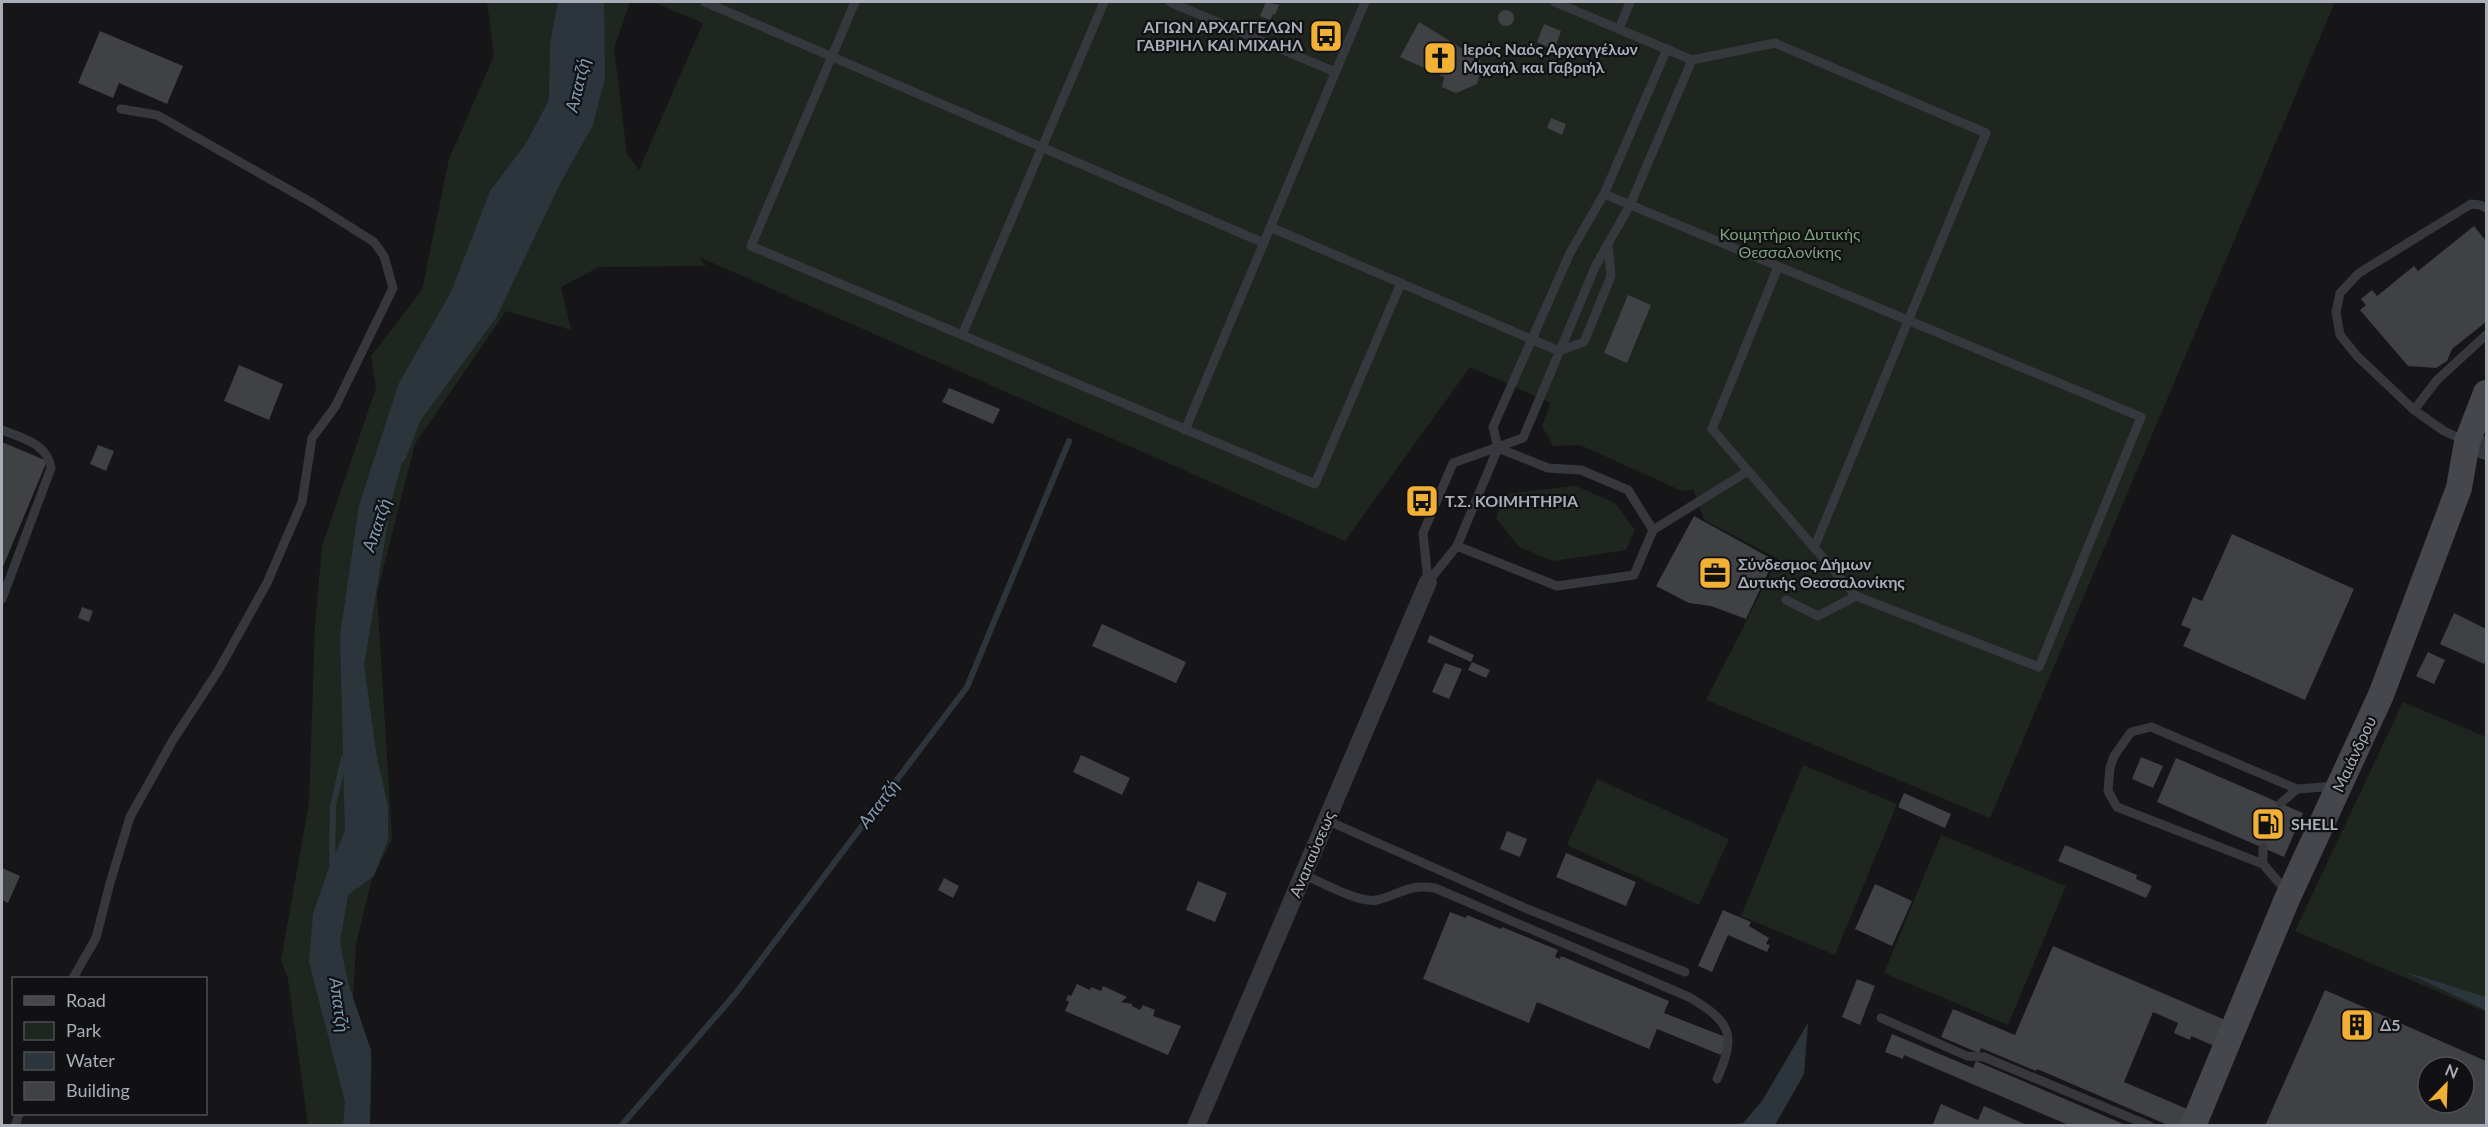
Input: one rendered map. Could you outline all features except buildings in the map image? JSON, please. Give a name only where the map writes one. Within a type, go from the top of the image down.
[{"type":"main road","name":"Μαιάνδρου","points":[[2193,1125],[2287,899],[2381,695],[2477,445],[2487,393]]},
{"type":"street","name":"Αναπαύσεως","points":[[1196,1125],[1428,582]]},
{"type":"lane","points":[[705,2],[1264,243]]},
{"type":"lane","points":[[855,2],[751,246],[1315,484],[1401,283]]},
{"type":"lane","points":[[962,335],[1104,2]]},
{"type":"lane","points":[[1170,2],[1335,72]]},
{"type":"lane","points":[[1185,430],[1365,2]]},
{"type":"lane","points":[[1555,2],[1692,60],[1775,43],[1986,133],[1814,548]]},
{"type":"lane","points":[[1619,29],[1630,2]]},
{"type":"lane","points":[[1428,582],[1457,546],[1498,448],[1493,428],[1570,253],[1604,194],[1668,49]]},
{"type":"lane","points":[[1428,582],[1423,532],[1453,463],[1523,438],[1596,265],[1630,205],[1692,60]]},
{"type":"lane","points":[[74,977],[96,938],[130,817],[173,740],[218,671],[267,584],[302,502],[312,438],[335,407],[393,288],[384,256],[374,242],[314,204],[157,115],[121,109]]},
{"type":"lane","points":[[1604,194],[2141,417],[2038,667],[1856,596],[1712,429],[1778,267]]},
{"type":"lane","points":[[2477,445],[2444,430],[2414,410],[2357,356],[2340,335],[2336,312],[2340,292],[2359,273],[2471,204],[2487,208]]},
{"type":"lane","points":[[1270,227],[1559,351],[1584,342],[1611,276],[1608,244]]},
{"type":"lane","points":[[2414,410],[2437,380],[2487,335]]},
{"type":"lane","points":[[2,430],[38,445],[49,456],[51,468],[2,599]]},
{"type":"lane","points":[[1498,448],[1548,468],[1581,470],[1628,490],[1653,530]]},
{"type":"lane","points":[[1457,546],[1557,586],[1634,575],[1653,530],[1748,471]]},
{"type":"lane","points":[[1786,600],[1818,616],[1856,596]]},
{"type":"lane","points":[[2287,899],[2281,885],[2263,864],[2117,807],[2108,791],[2110,768],[2114,756],[2131,732],[2151,727],[2297,789],[2339,786]]},
{"type":"lane","points":[[2281,803],[2297,789]]},
{"type":"lane","points":[[1326,820],[1525,908],[1685,972]]},
{"type":"lane","points":[[2263,848],[2263,864]]},
{"type":"lane","points":[[1302,874],[1360,899],[1375,901],[1405,888],[1419,886],[1435,888],[1689,997],[1720,1020],[1730,1034],[1728,1049],[1718,1079]]},
{"type":"lane","points":[[1881,1018],[1967,1056],[1984,1057],[2150,1125]]},
{"type":"green space","name":"Κοιμητήριο Δυτικής Θεσσαλονίκης","points":[[487,2],[630,2],[614,48],[627,154],[639,170],[703,23],[653,2],[2335,2],[1990,818],[1706,700],[1778,559],[1704,520],[1693,489],[1682,491],[1580,445],[1553,446],[1542,426],[1551,403],[1470,367],[1345,541],[699,257],[706,266],[599,267],[561,287],[571,330],[506,311],[415,444],[377,593],[392,840],[373,875],[356,944],[353,1003],[372,1059],[370,1125],[308,1125],[288,979],[281,960],[309,803],[315,625],[322,546],[376,388],[371,356],[422,290],[449,159],[494,56]]},
{"type":"green space","points":[[1576,486],[1615,503],[1635,530],[1626,550],[1553,561],[1519,547],[1496,518],[1504,494]]},
{"type":"green space","points":[[2403,702],[2486,737],[2486,1012],[2295,931]]},
{"type":"green space","points":[[1803,765],[1897,804],[1835,955],[1741,916]]},
{"type":"green space","points":[[1597,779],[1729,839],[1699,905],[1567,845]]},
{"type":"green space","points":[[1941,835],[2066,886],[2008,1025],[1884,973]]},
{"type":"water","points":[[558,2],[604,2],[605,78],[593,125],[560,184],[496,318],[409,436],[391,503],[364,665],[377,758],[388,806],[388,840],[374,876],[348,895],[340,942],[348,983],[371,1050],[370,1125],[343,1125],[345,1102],[309,962],[313,914],[345,831],[340,636],[359,505],[399,383],[451,292],[490,191],[525,145],[549,100],[550,43]]},
{"type":"water","points":[[2403,971],[2486,997],[2486,1010],[2479,1007]]},
{"type":"water","points":[[1808,1023],[1804,1074],[1775,1125],[1729,1125],[1743,1123],[1762,1101]]},
{"type":"waterway","name":"Απατζή","points":[[402,459],[416,424]]},
{"type":"waterway","name":"Απατζή","points":[[621,1126],[736,993],[967,687],[1069,441]]},
{"type":"waterway","name":"Απατζή","points":[[332,869],[333,806],[344,758]]},
{"type":"place","name":"ΑΓΙΩΝ ΑΡΧΑΓΓΕΛΩΝ ΓΑΒΡΙΗΛ ΚΑΙ ΜΙΧΑΗΛ","points":[[1326,36]]},
{"type":"place","name":"Ιερός Ναός Αρχαγγέλων Μιχαήλ και Γαβριήλ","points":[[1440,58]]},
{"type":"place","name":"Τ.Σ. ΚΟΙΜΗΤΗΡΙΑ","points":[[1422,501]]},
{"type":"place","name":"Σύνδεσμος Δήμων Δυτικής Θεσσαλονίκης","points":[[1715,573]]},
{"type":"place","name":"SHELL","points":[[2268,824]]},
{"type":"place","name":"Δ5","points":[[2357,1025]]}]
